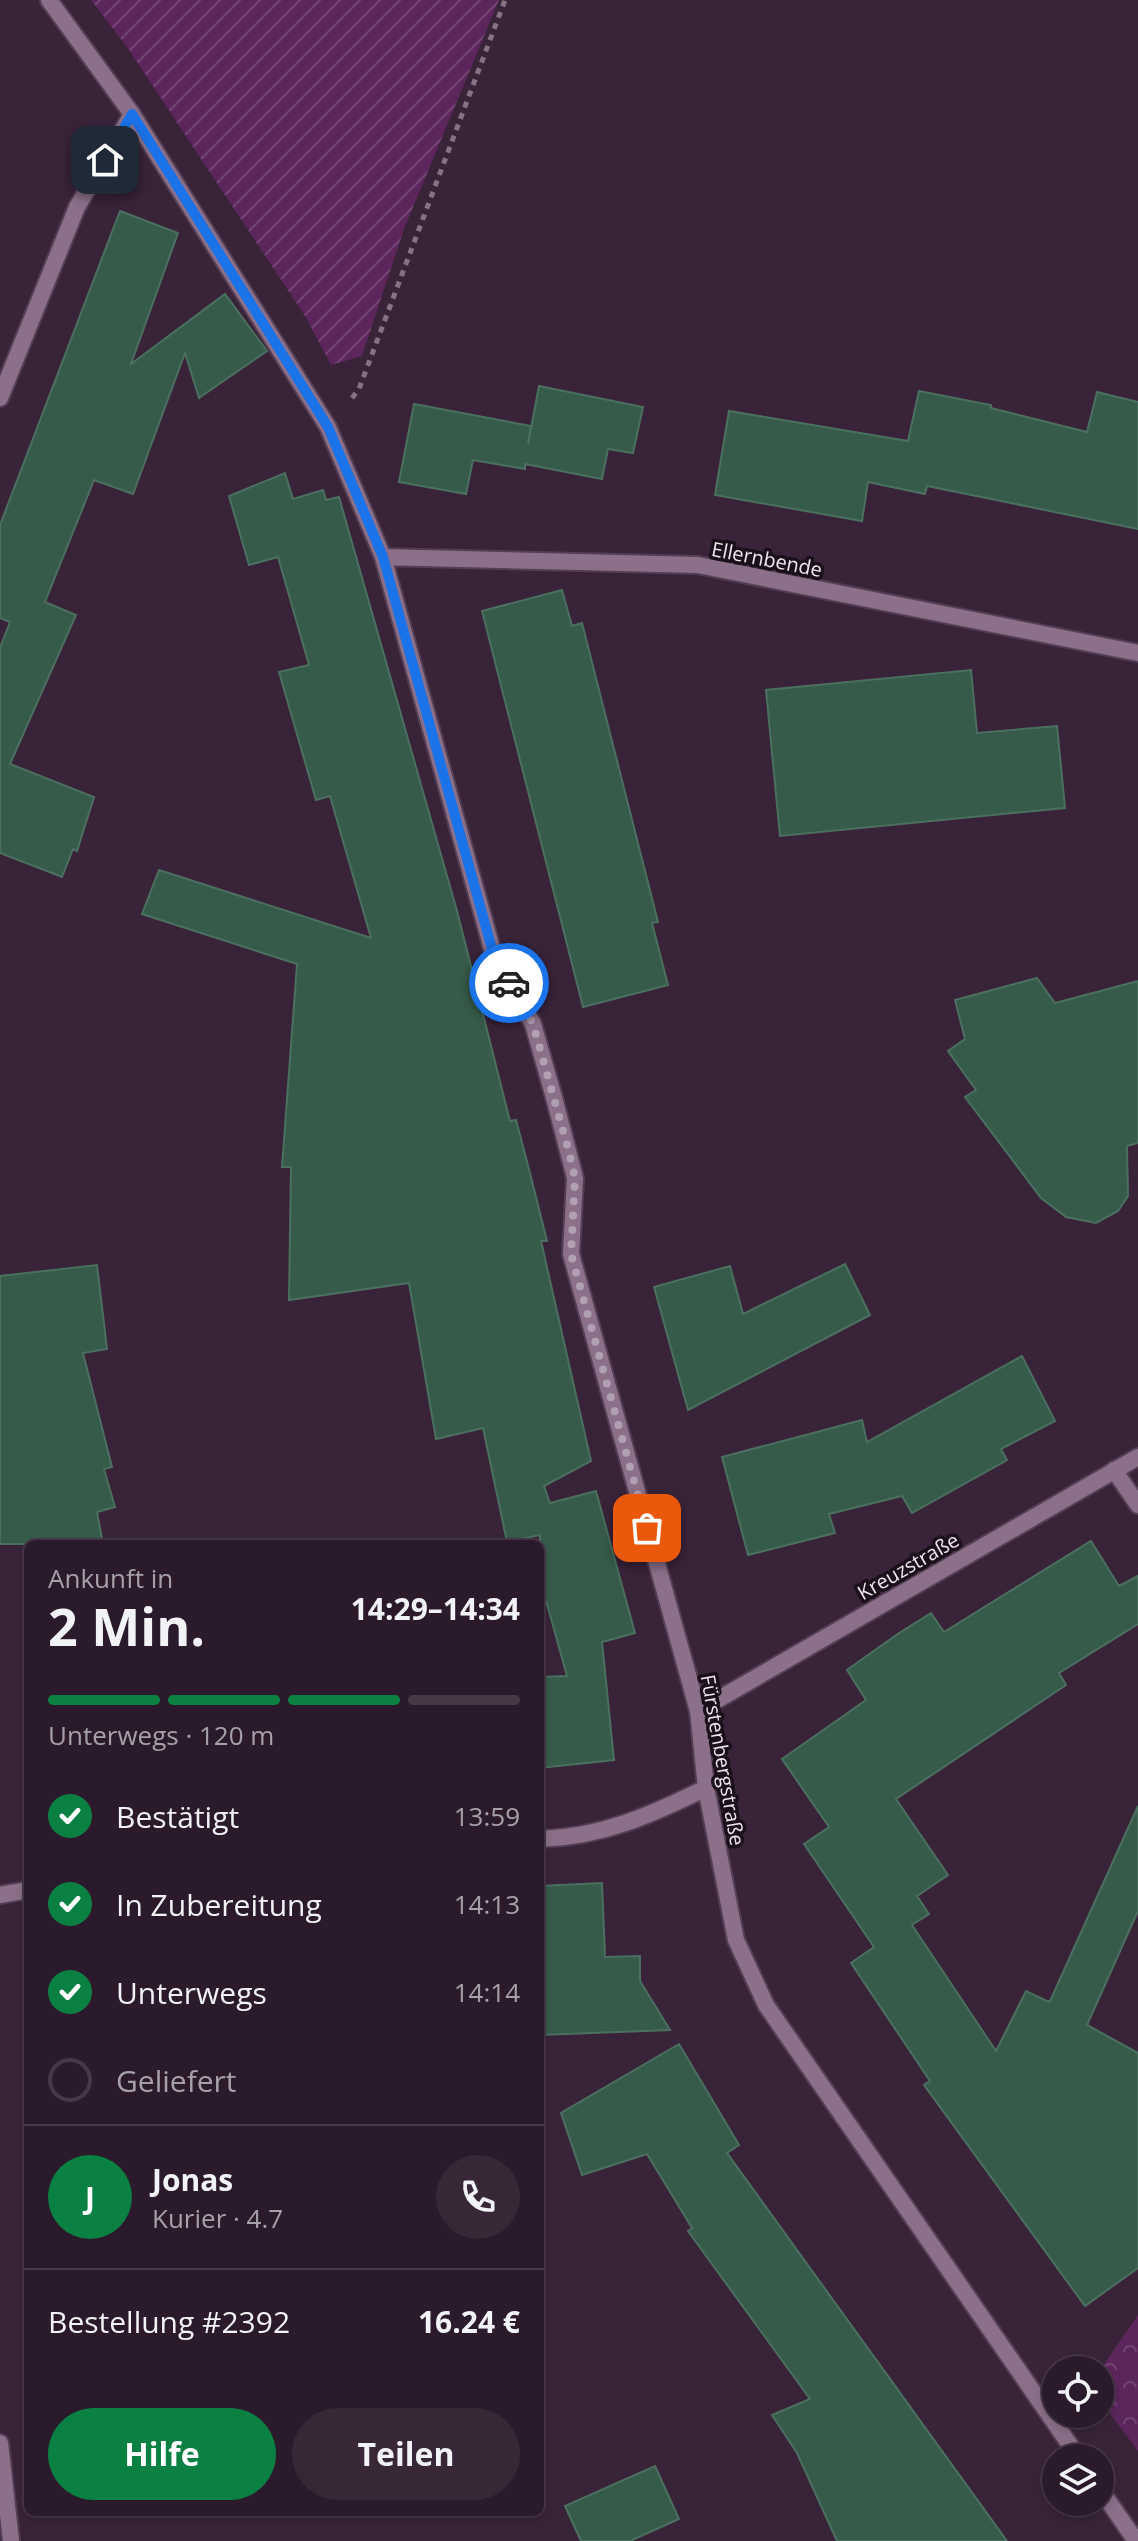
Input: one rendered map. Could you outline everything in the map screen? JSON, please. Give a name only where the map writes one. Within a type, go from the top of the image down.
[{"type":"street","name":"Fürstenbergstraße","points":[[49,0],[132,114],[328,427],[383,557],[494,956],[533,1024],[575,1178],[571,1254],[698,1711],[706,1788],[736,1940],[766,2005],[1069,2444]]},
{"type":"street","points":[[0,398],[77,207],[132,114]]},
{"type":"street","name":"Ellernbende","points":[[383,557],[698,565],[1138,653]]},
{"type":"street","name":"Kreuzstraße","points":[[698,1711],[1138,1457]]},
{"type":"street","points":[[1114,1470],[1138,1505]]},
{"type":"street","points":[[544,1839],[581,1838],[643,1820],[706,1788]]},
{"type":"street","points":[[0,1895],[24,1891]]},
{"type":"street","points":[[0,2443],[11,2541]]},
{"type":"street","points":[[1114,2509],[1136,2541]]},
{"type":"path","points":[[328,427],[359,389],[505,0]]},
{"type":"green space","points":[[91,0],[499,0],[404,229],[362,356],[331,365],[305,316],[127,47]]},
{"type":"green space","points":[[1138,2315],[1138,2451],[1114,2419],[1114,2356],[1110,2356]]},
{"type":"building","points":[[120,211],[178,233],[131,364],[225,294],[267,351],[199,398],[185,353],[133,494],[94,480],[45,602],[76,615],[10,764],[94,797],[77,851],[73,849],[62,877],[0,853],[0,648],[10,622],[0,618],[0,525]]},
{"type":"building","points":[[539,386],[643,407],[633,453],[608,449],[602,479],[525,464],[525,469],[473,460],[466,494],[399,482],[414,404],[531,426],[528,444]]},
{"type":"building","points":[[919,391],[991,405],[991,408],[1087,432],[1097,392],[1138,402],[1138,529],[927,486],[925,494],[868,482],[862,521],[715,495],[729,411],[908,441]]},
{"type":"building","points":[[285,473],[293,499],[323,490],[326,500],[339,497],[457,911],[510,1121],[516,1120],[547,1241],[541,1241],[591,1461],[544,1486],[550,1503],[596,1491],[635,1633],[602,1642],[614,1760],[544,1768],[544,1677],[567,1676],[544,1593],[544,1540],[540,1540],[540,1535],[507,1540],[483,1428],[436,1439],[409,1283],[289,1300],[291,1167],[282,1167],[297,964],[142,914],[159,870],[371,938],[330,796],[316,800],[279,672],[309,665],[278,557],[249,565],[229,496]]},
{"type":"building","points":[[562,590],[572,626],[582,623],[658,922],[652,923],[668,985],[583,1007],[482,611]]},
{"type":"building","points":[[971,670],[977,733],[1057,726],[1065,808],[780,836],[766,690]]},
{"type":"building","points":[[1037,978],[1055,1003],[1138,981],[1138,1143],[1127,1146],[1128,1196],[1118,1211],[1096,1223],[1066,1217],[1041,1198],[965,1097],[976,1090],[948,1051],[965,1039],[955,1000]]},
{"type":"building","points":[[845,1264],[870,1315],[688,1410],[654,1287],[730,1266],[743,1314]]},
{"type":"building","points":[[97,1265],[107,1349],[83,1353],[112,1467],[104,1469],[115,1507],[97,1512],[102,1540],[24,1540],[24,1544],[0,1544],[0,1276]]},
{"type":"building","points":[[1022,1356],[1055,1421],[1001,1449],[1007,1460],[912,1513],[902,1496],[829,1514],[835,1533],[748,1555],[722,1457],[862,1420],[867,1442]]},
{"type":"building","points":[[1091,1541],[1119,1586],[1138,1576],[1138,1624],[1059,1673],[1066,1685],[896,1799],[948,1875],[917,1896],[929,1914],[912,1925],[996,2051],[1026,1991],[1049,2002],[1051,1999],[1138,1806],[1138,1911],[1087,2025],[1138,2053],[1138,2268],[1085,2306],[924,2085],[930,2081],[851,1963],[874,1947],[804,1844],[829,1827],[782,1759],[866,1700],[847,1670],[899,1633],[931,1613],[944,1632]]},
{"type":"building","points":[[602,1883],[605,1957],[640,1956],[640,1981],[670,2030],[544,2035],[544,1886]]},
{"type":"building","points":[[679,2044],[739,2145],[727,2153],[1007,2541],[837,2541],[797,2453],[772,2415],[810,2399],[688,2231],[692,2228],[647,2154],[582,2175],[561,2113]]},
{"type":"building","points":[[655,2466],[679,2519],[630,2541],[581,2541],[565,2506]]},
{"type":"way so far","points":[[509,983],[533,1024],[569,1152],[575,1178],[571,1254],[647,1528]]},
{"type":"route","points":[[105,160],[132,114],[328,427],[383,557],[494,956],[509,983]]}]
